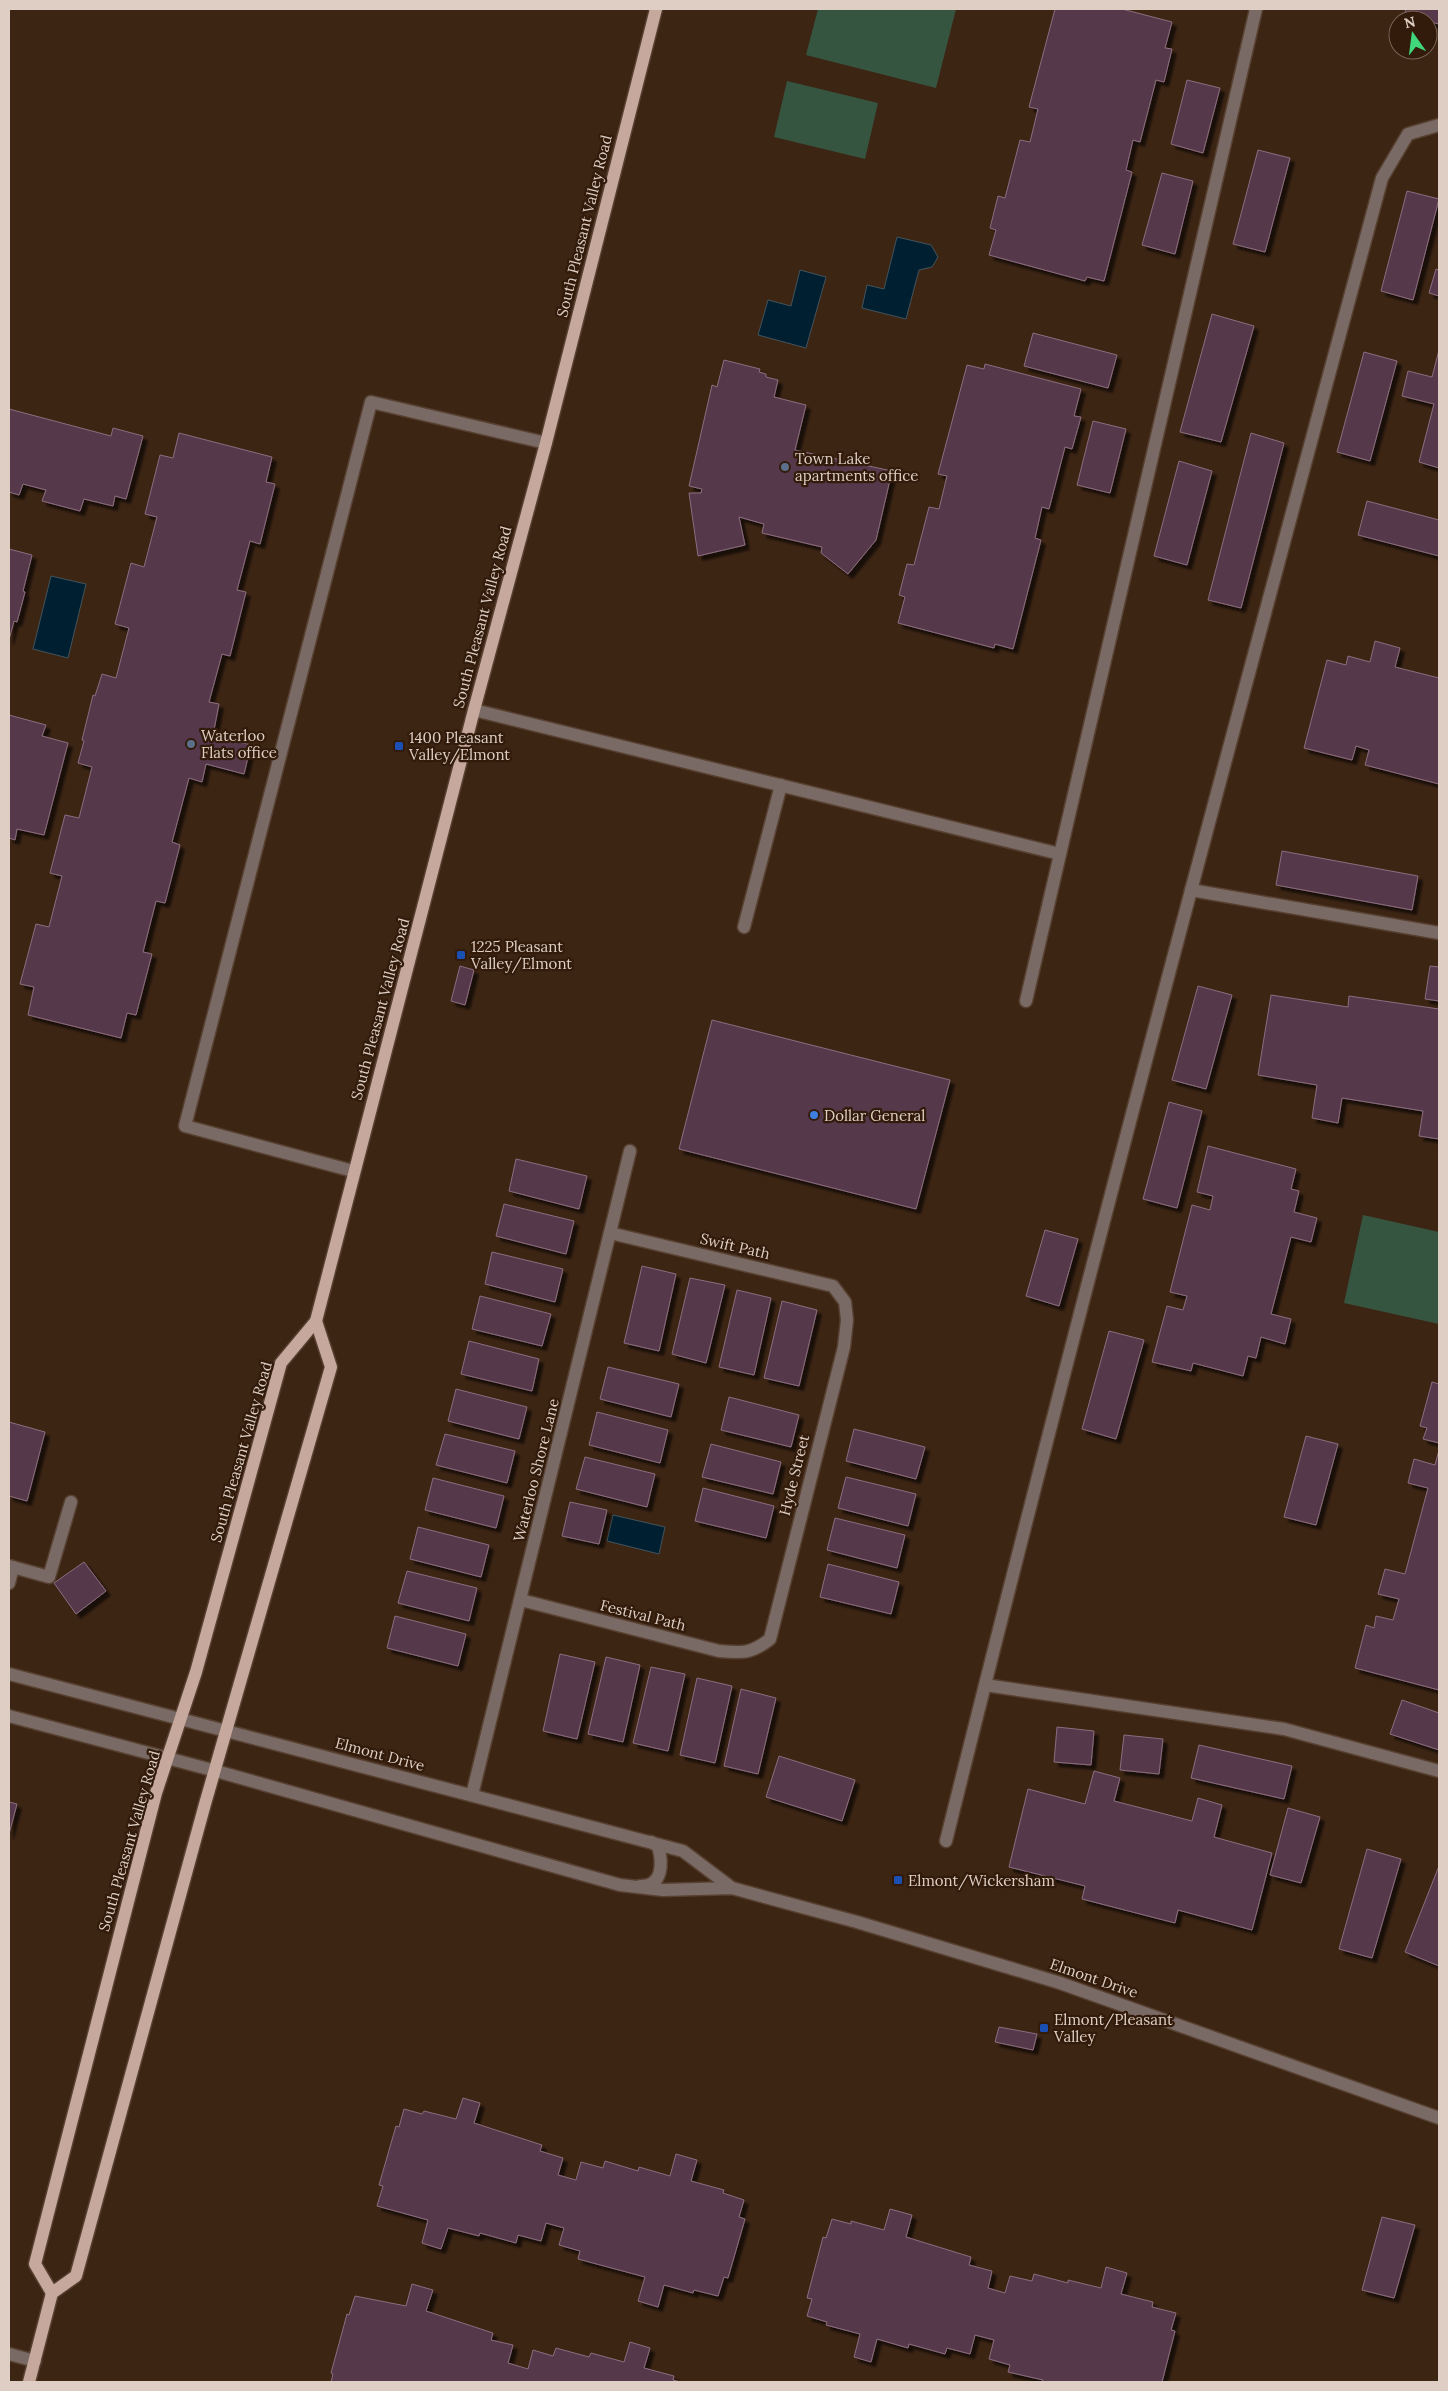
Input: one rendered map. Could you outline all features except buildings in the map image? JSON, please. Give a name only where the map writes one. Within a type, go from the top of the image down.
[{"type":"main road","name":"South Pleasant Valley Road","points":[[52,2293],[35,2264],[156,1793],[183,1718],[281,1363],[316,1321],[474,710],[546,443],[656,9]]},
{"type":"main road","points":[[29,2382],[52,2293],[76,2276],[205,1804],[216,1771],[330,1367],[316,1321]]},
{"type":"street","points":[[1026,1001],[1256,9]]},
{"type":"street","points":[[946,1841],[1191,890],[1382,178],[1408,134],[1439,125]]},
{"type":"street","points":[[354,1171],[185,1126],[371,402],[546,443]]},
{"type":"street","points":[[474,710],[1060,854]]},
{"type":"street","points":[[744,927],[781,785]]},
{"type":"street","points":[[1191,890],[1439,933]]},
{"type":"street","name":"Waterloo Shore Lane","points":[[472,1795],[630,1152]]},
{"type":"street","name":"Swift Path","points":[[610,1233],[833,1286],[845,1302]]},
{"type":"street","name":"Hyde Street","points":[[757,1649],[770,1639],[844,1347],[847,1320],[845,1302]]},
{"type":"street","points":[[9,1583],[11,1566],[49,1577],[71,1502]]},
{"type":"street","name":"Festival Path","points":[[521,1600],[719,1651],[741,1653],[757,1649]]},
{"type":"street","name":"Elmont Drive","points":[[9,1674],[650,1841],[683,1851],[732,1888]]},
{"type":"street","points":[[985,1685],[1284,1729],[1439,1771]]},
{"type":"street","name":"Elmont Drive","points":[[9,1716],[216,1771],[620,1885],[663,1890],[732,1888],[857,1922],[1060,1982],[1439,2118]]},
{"type":"street","points":[[620,1885],[646,1886],[660,1875],[662,1859],[658,1846],[650,1841]]},
{"type":"street","points":[[9,2354],[35,2362]]},
{"type":"green space","points":[[818,9],[956,9],[936,88],[806,55]]},
{"type":"green space","points":[[787,81],[878,103],[865,159],[774,137]]},
{"type":"green space","points":[[1363,1215],[1439,1232],[1439,1324],[1344,1303]]},
{"type":"water","points":[[897,237],[931,245],[938,257],[932,267],[919,270],[906,319],[862,308],[867,285],[884,289]]},
{"type":"water","points":[[800,270],[826,277],[806,348],[758,335],[768,300],[791,306]]},
{"type":"water","points":[[51,576],[86,584],[68,658],[33,649]]},
{"type":"water","points":[[613,1515],[665,1527],[659,1554],[607,1541]]},
{"type":"place","name":"Town Lake apartments office","points":[[785,467]]},
{"type":"place","name":"Waterloo Flats office","points":[[191,744]]},
{"type":"place","name":"1400 Pleasant Valley/Elmont","points":[[399,746]]},
{"type":"place","name":"1225 Pleasant Valley/Elmont","points":[[461,955]]},
{"type":"place","name":"Dollar General","points":[[814,1115]]},
{"type":"place","name":"Elmont/Wickersham","points":[[898,1880]]},
{"type":"place","name":"Elmont/Pleasant Valley","points":[[1044,2028]]}]
